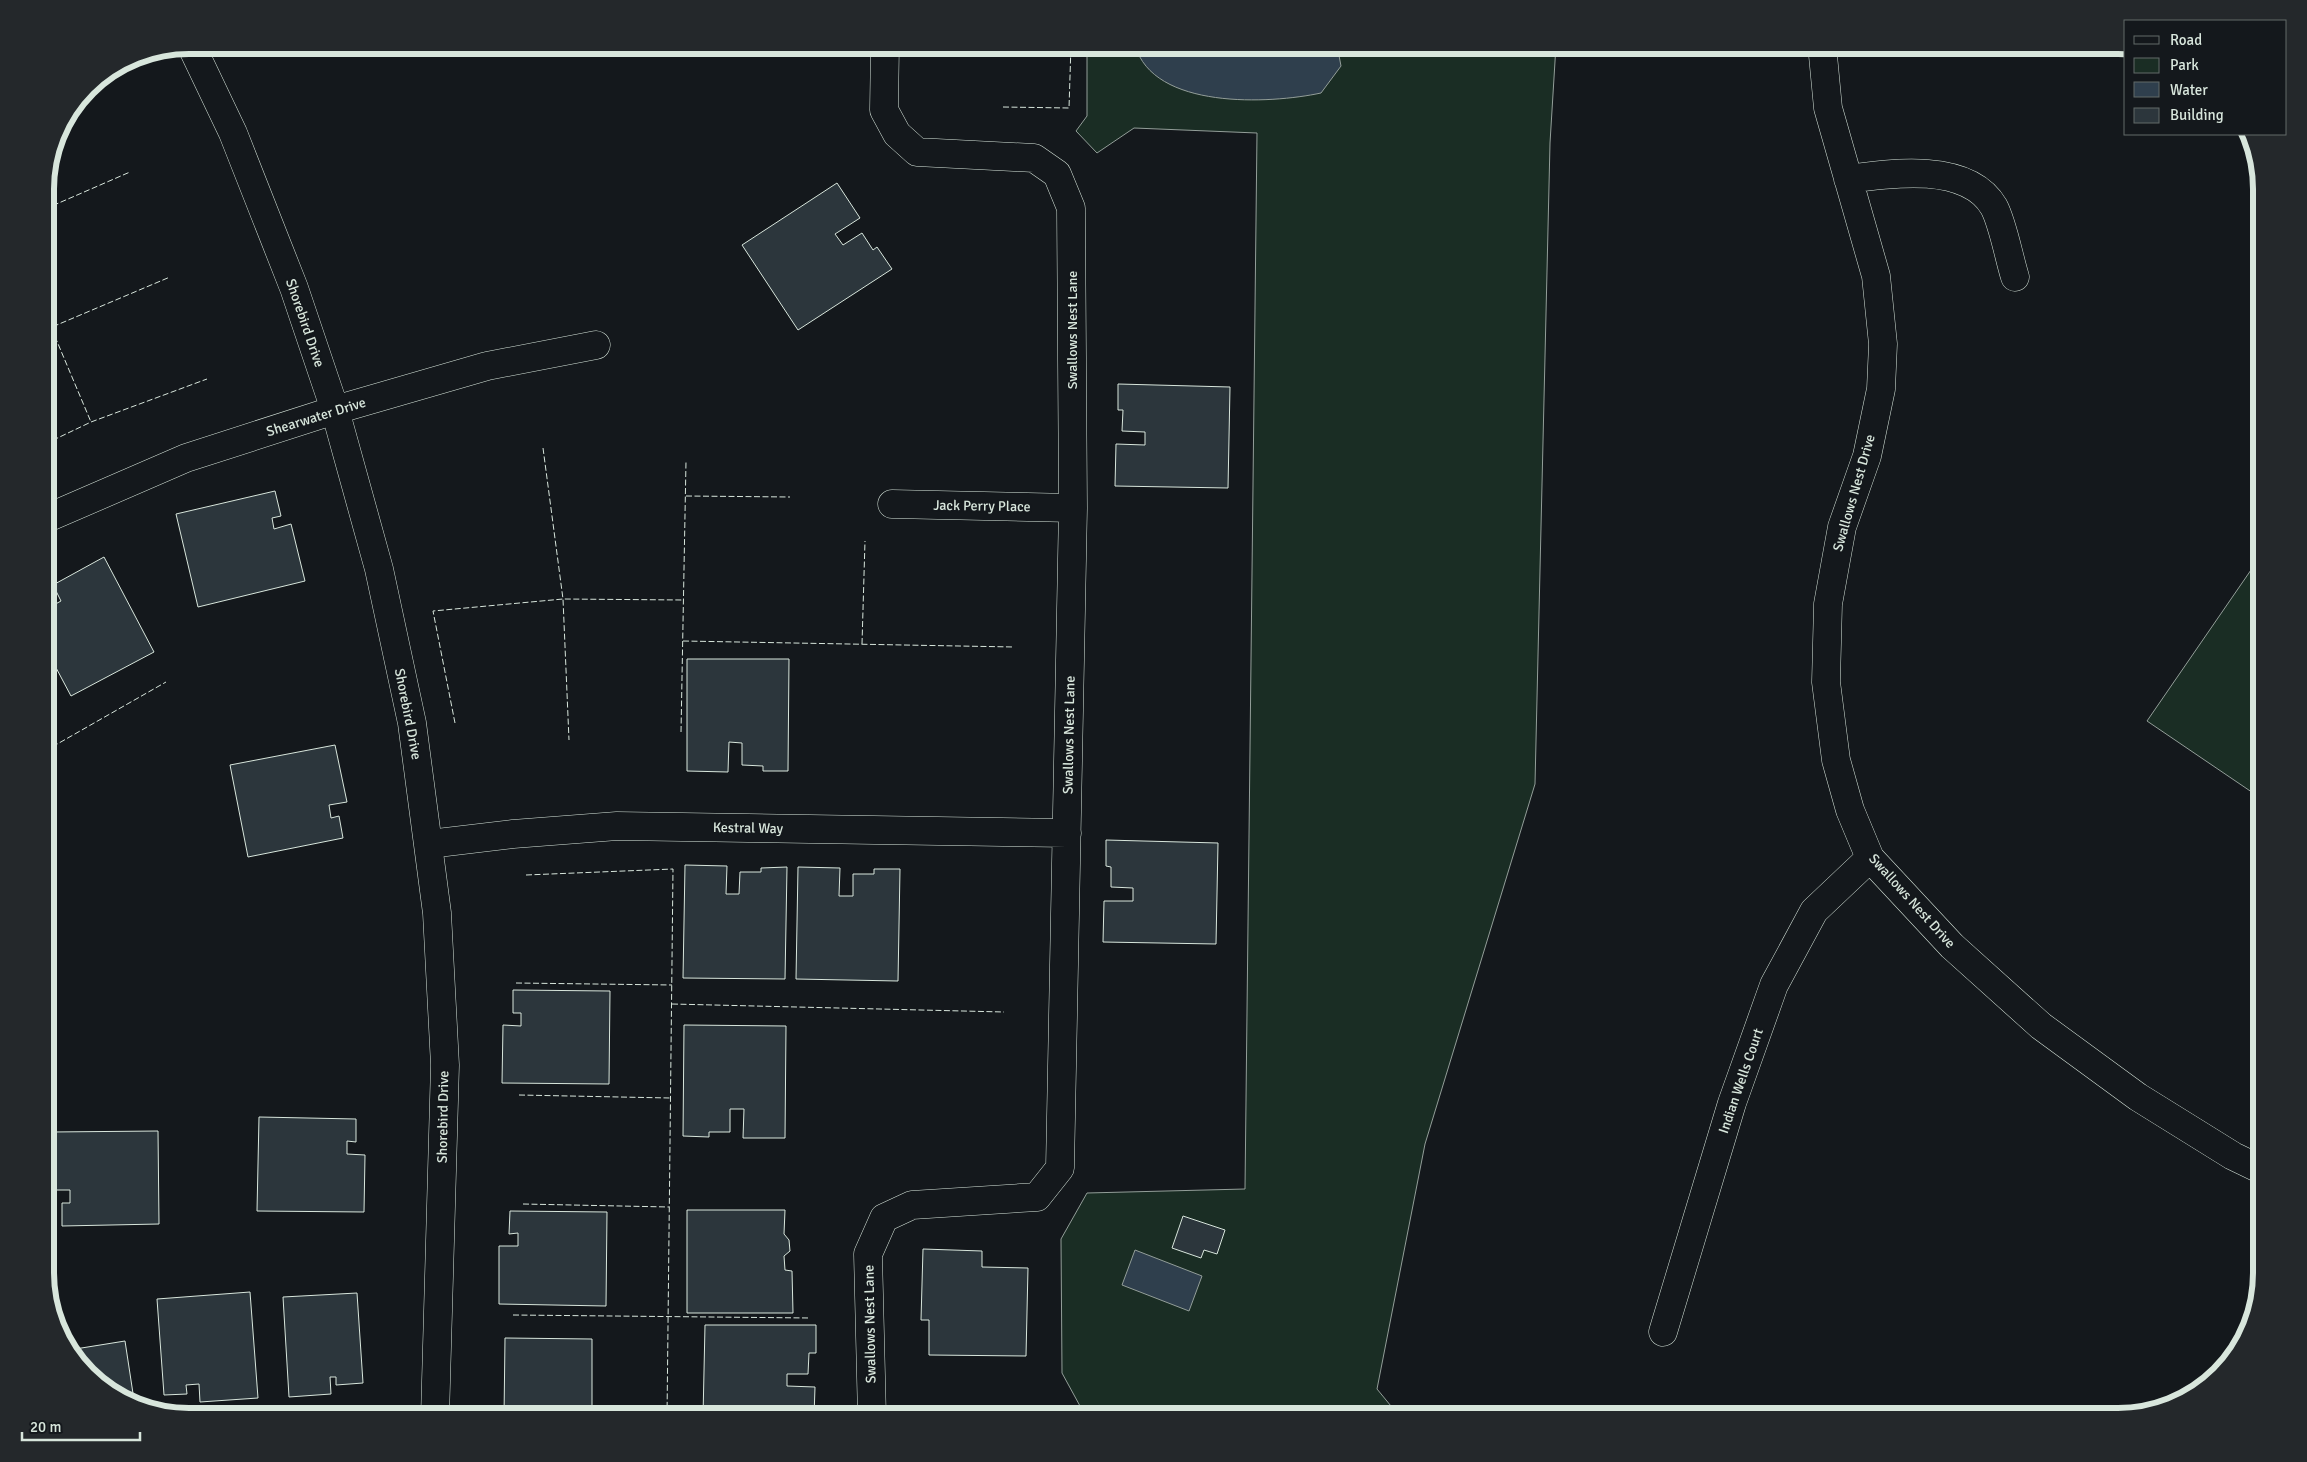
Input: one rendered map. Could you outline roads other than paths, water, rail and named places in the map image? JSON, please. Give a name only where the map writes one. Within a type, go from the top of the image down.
[{"type":"street","name":"Shorebird Drive","points":[[195,54],[233,133],[294,288],[335,410],[379,569],[412,722],[437,912],[445,1065],[435,1408]]},
{"type":"street","name":"Swallows Nest Lane","points":[[872,1408],[868,1254],[884,1218],[912,1204],[1036,1197],[1060,1168],[1072,508],[1071,208],[1057,174],[1034,158],[917,152],[897,134],[884,110],[885,54]]},
{"type":"street","name":"Swallows Nest Drive","points":[[1823,54],[1828,108],[1876,276],[1883,344],[1879,399],[1866,456],[1842,527],[1828,604],[1826,682],[1836,760],[1850,810],[1870,858],[1952,946],[2041,1026],[2138,1097],[2233,1156],[2253,1166]]},
{"type":"street","points":[[1848,179],[1901,172],[1933,175],[1962,181],[1985,194],[1995,209],[2015,277]]},
{"type":"street","name":"Shearwater Drive","points":[[54,514],[186,458],[335,410],[487,366],[596,345]]},
{"type":"street","name":"Jack Perry Place","points":[[892,504],[1072,508]]},
{"type":"street","name":"Kestral Way","points":[[429,844],[513,834],[617,826],[1067,833]]},
{"type":"street","name":"Indian Wells Court","points":[[1663,1332],[1732,1103],[1774,985],[1814,911],[1870,858]]},
{"type":"water","points":[[1140,54],[1339,54],[1341,66],[1321,93],[1299,97],[1244,100],[1216,98],[1188,92],[1164,81],[1146,66]]},
{"type":"water","points":[[1135,1250],[1202,1276],[1189,1311],[1122,1285]]}]
